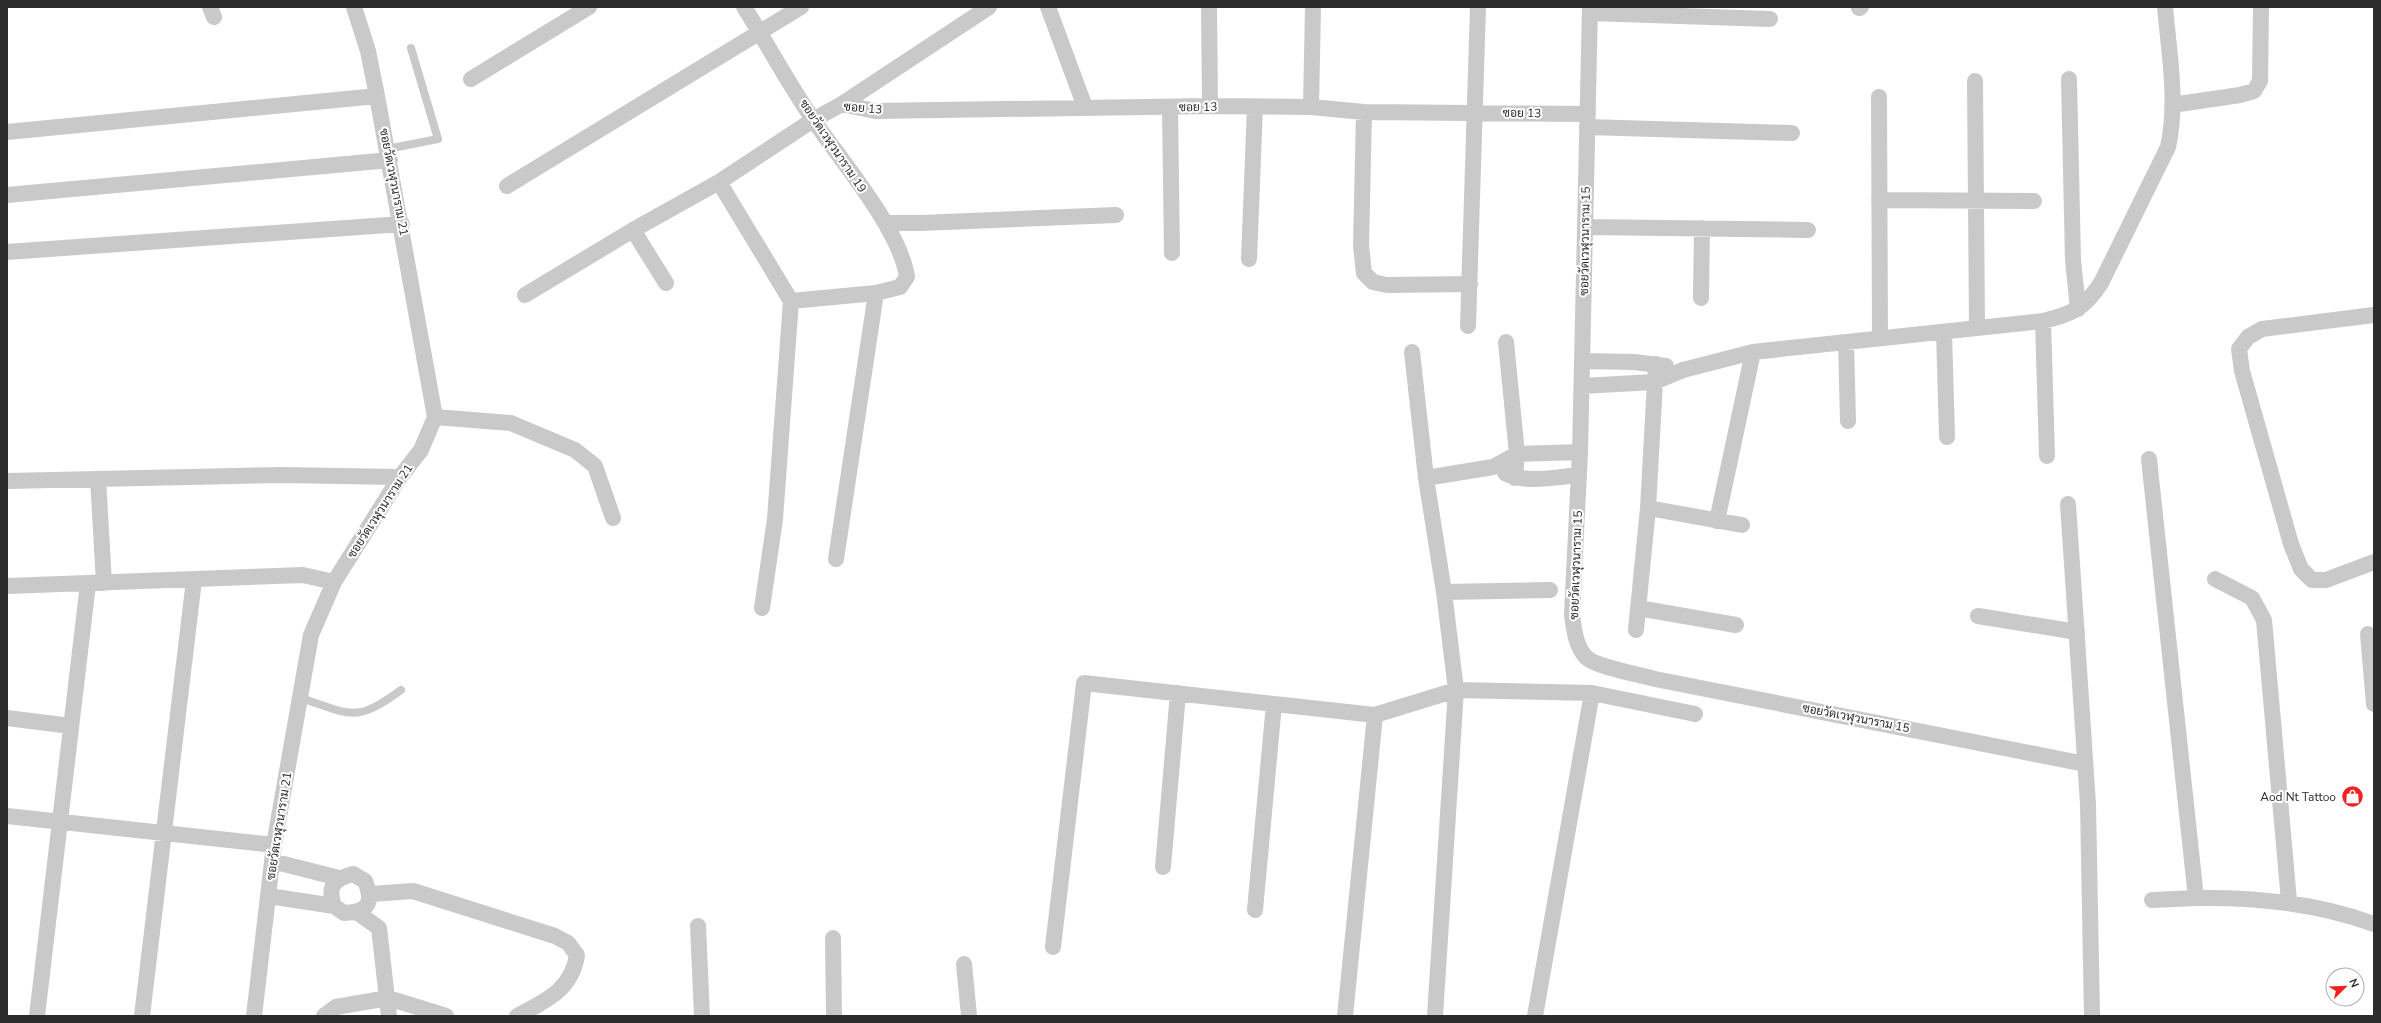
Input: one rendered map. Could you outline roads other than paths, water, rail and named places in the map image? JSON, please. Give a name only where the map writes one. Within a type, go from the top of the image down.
[{"type":"street","name":"ซอยวัดเวฬุวนาราม 21","points":[[254,1016],[274,845],[301,698],[311,634],[334,582],[400,477],[421,450],[435,417],[402,224],[377,96],[368,51],[354,7]]},
{"type":"street","points":[[471,79],[589,7]]},
{"type":"street","name":"ซอยวัดเวฬุวนาราม 19","points":[[744,7],[813,120],[885,222],[905,264],[907,277],[900,287],[876,293]]},
{"type":"street","points":[[507,186],[761,34],[801,7]]},
{"type":"street","points":[[842,104],[989,7]]},
{"type":"street","points":[[1048,7],[1085,107]]},
{"type":"street","points":[[1311,107],[1313,7]]},
{"type":"street","points":[[1468,326],[1478,7]]},
{"type":"street","points":[[1582,386],[1654,382],[1683,370],[1753,352],[2043,321],[2068,315],[2078,309],[2090,300],[2101,283],[2168,147],[2172,130],[2172,106],[2165,7]]},
{"type":"street","points":[[2172,106],[2240,96],[2254,92],[2260,82],[2261,7]]},
{"type":"street","points":[[1209,8],[1210,106]]},
{"type":"street","points":[[1590,10],[1770,19]]},
{"type":"street","name":"ซอยวัดเวฬุวนาราม 15","points":[[1590,10],[1582,386],[1572,615],[1576,640],[1588,659],[1609,667],[1655,679],[2085,764]]},
{"type":"street","points":[[2069,79],[2074,260],[2078,309]]},
{"type":"street","points":[[1975,81],[1977,328]]},
{"type":"street","points":[[7,132],[377,96]]},
{"type":"street","points":[[1879,97],[1880,338]]},
{"type":"street","name":"ซอย 13","points":[[525,295],[633,230],[719,182],[813,120],[842,104],[875,111],[1085,107],[1170,108],[1210,106],[1311,107],[1364,112],[1475,112],[1792,133]]},
{"type":"street","points":[[1250,259],[1255,107]]},
{"type":"street","points":[[1170,108],[1172,252]]},
{"type":"street","points":[[1364,112],[1361,246],[1364,273],[1373,282],[1387,286],[1470,284]]},
{"type":"street","points":[[7,195],[388,154]]},
{"type":"street","points":[[719,182],[791,301],[775,519],[762,608]]},
{"type":"street","points":[[1879,200],[2034,201]]},
{"type":"street","points":[[885,222],[921,223],[1116,215]]},
{"type":"street","points":[[7,252],[402,224]]},
{"type":"street","points":[[1585,227],[1808,230]]},
{"type":"street","points":[[1701,298],[1702,228]]},
{"type":"street","points":[[633,230],[666,283]]},
{"type":"street","points":[[791,301],[876,293],[836,559]]},
{"type":"street","points":[[2374,315],[2262,329],[2248,337],[2239,349],[2242,371],[2291,544],[2300,569],[2312,580],[2326,580],[2374,562]]},
{"type":"street","points":[[2043,321],[2047,456]]},
{"type":"street","points":[[1944,332],[1947,437]]},
{"type":"street","points":[[1506,342],[1517,454],[1515,478]]},
{"type":"street","points":[[1846,342],[1848,421]]},
{"type":"street","points":[[1412,352],[1426,478],[1444,592],[1456,690],[1435,1016]]},
{"type":"street","points":[[1717,521],[1753,352]]},
{"type":"street","points":[[1582,361],[1656,364],[1683,370]]},
{"type":"street","points":[[1636,630],[1648,508],[1656,364]]},
{"type":"street","points":[[435,417],[511,423],[575,450],[595,466],[612,518]]},
{"type":"street","points":[[1426,478],[1493,467],[1517,454],[1580,452]]},
{"type":"street","points":[[2149,459],[2196,898]]},
{"type":"street","points":[[1493,467],[1515,478],[1532,479],[1579,475]]},
{"type":"street","points":[[7,482],[281,475],[400,477]]},
{"type":"street","points":[[98,479],[104,583]]},
{"type":"street","points":[[2068,504],[2085,764],[2092,1016]]},
{"type":"street","points":[[1648,508],[1742,525]]},
{"type":"street","points":[[7,586],[304,575],[334,582]]},
{"type":"street","points":[[2215,579],[2252,598],[2264,620],[2289,901]]},
{"type":"street","points":[[142,1016],[194,580]]},
{"type":"street","points":[[36,1016],[88,584]]},
{"type":"street","points":[[1444,592],[1550,590]]},
{"type":"street","points":[[1638,608],[1736,625]]},
{"type":"street","points":[[1978,616],[2077,632]]},
{"type":"street","points":[[2368,634],[2374,704]]},
{"type":"street","points":[[1054,947],[1084,683],[1375,715],[1456,690],[1592,693],[1695,714]]},
{"type":"street","points":[[1163,867],[1178,693]]},
{"type":"street","points":[[1535,1016],[1592,693]]},
{"type":"street","points":[[1255,910],[1274,704]]},
{"type":"street","points":[[1345,1016],[1375,715]]},
{"type":"street","points":[[7,718],[71,726]]},
{"type":"street","points":[[7,816],[274,845]]},
{"type":"street","points":[[272,861],[339,878],[353,874],[366,881],[371,894],[367,906],[358,913]]},
{"type":"street","points":[[334,906],[331,896],[333,886],[339,878]]},
{"type":"street","points":[[371,894],[413,891],[555,936],[568,943],[577,954],[575,964],[562,990],[516,1016]]},
{"type":"street","points":[[269,896],[334,906],[344,913],[358,913],[379,928],[389,1016]]},
{"type":"street","points":[[2152,900],[2239,897],[2289,901],[2374,924]]},
{"type":"street","points":[[698,926],[702,1016]]},
{"type":"street","points":[[833,938],[834,1016]]},
{"type":"street","points":[[964,964],[969,1016]]},
{"type":"street","points":[[324,1016],[336,1007],[388,998],[446,1016]]},
{"type":"lane","points":[[388,154],[438,139],[411,48]]},
{"type":"lane","points":[[301,698],[344,712],[358,714],[377,708],[401,690]]},
{"type":"place","name":"Aod Nt Tattoo","points":[[2352,797]]}]
